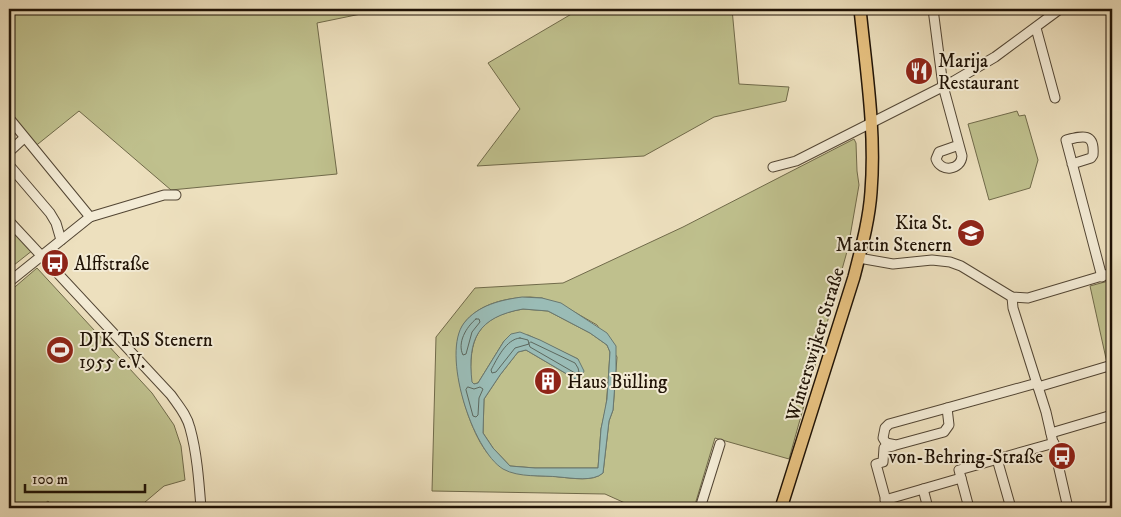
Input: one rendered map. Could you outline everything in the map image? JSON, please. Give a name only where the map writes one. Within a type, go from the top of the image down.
[{"type":"main road","name":"Winterswijker Straße","points":[[781,508],[859,258],[871,193],[871,122],[860,9]]},
{"type":"street","points":[[933,9],[943,86],[959,144]]},
{"type":"street","points":[[773,167],[796,161],[943,86],[995,57],[1060,9]]},
{"type":"street","points":[[1036,28],[1055,98]]},
{"type":"street","points":[[9,118],[90,217]]},
{"type":"street","points":[[9,152],[24,138]]},
{"type":"street","points":[[1072,164],[1102,277]]},
{"type":"street","points":[[9,165],[50,212],[56,223],[61,240]]},
{"type":"street","points":[[9,282],[90,217],[164,195],[176,195]]},
{"type":"street","points":[[9,221],[170,395],[182,411],[190,427],[201,508]]},
{"type":"street","points":[[859,258],[893,264],[932,260],[950,262],[961,266],[1012,297],[1028,298],[1112,274]]},
{"type":"street","points":[[1012,297],[1013,308],[1054,443],[1068,508]]},
{"type":"street","points":[[896,445],[886,443],[883,438],[884,428],[889,424],[1112,365]]},
{"type":"street","points":[[947,408],[950,420],[948,429],[944,432],[884,448],[883,462],[876,464],[886,504],[923,489],[961,478]]},
{"type":"street","points":[[1051,433],[1112,415]]},
{"type":"street","points":[[190,427],[197,508]]},
{"type":"street","points":[[969,508],[959,470],[1054,443]]},
{"type":"street","points":[[700,508],[720,444]]},
{"type":"street","points":[[997,459],[1010,508]]},
{"type":"street","points":[[923,489],[928,508]]},
{"type":"green space","points":[[9,9],[120,9],[122,12],[132,9],[385,9],[317,23],[337,174],[171,190],[79,111],[33,148],[9,117]]},
{"type":"green space","points":[[580,9],[732,9],[739,84],[789,87],[786,101],[714,117],[644,156],[477,166],[520,109],[488,63]]},
{"type":"green space","points":[[1017,111],[1019,116],[1025,115],[1038,160],[1030,188],[989,200],[968,124]]},
{"type":"green space","points":[[854,139],[856,143],[859,185],[848,248],[789,459],[715,438],[694,508],[636,508],[605,494],[432,491],[436,337],[475,288],[563,283],[683,227]],"holes":[[[530,297],[542,298],[571,310],[597,325],[617,357],[613,410],[609,421],[603,473],[594,478],[576,479],[529,475],[495,461],[476,434],[468,415],[458,372],[457,352],[459,335],[465,322],[479,310],[503,300]]]},
{"type":"green space","points":[[9,225],[33,250],[9,269]]},
{"type":"green space","name":"DJK TuS Stenern 1955 e.V.","points":[[37,268],[152,393],[174,425],[181,446],[185,480],[164,486],[138,508],[54,508],[48,501],[39,508],[9,508],[9,292]]},
{"type":"green space","points":[[1112,280],[1112,381],[1090,286]]},
{"type":"green space","points":[[523,309],[548,311],[590,333],[607,345],[610,352],[608,383],[606,407],[601,429],[598,468],[510,466],[493,448],[483,433],[484,399],[518,352],[526,350],[577,380],[578,359],[528,335],[504,341],[478,383],[474,384],[471,382],[472,354],[474,342],[479,332],[485,324],[495,318]]},
{"type":"water","points":[[522,297],[542,298],[561,303],[607,333],[616,346],[613,410],[609,421],[603,473],[599,476],[576,479],[523,475],[509,472],[491,459],[471,422],[463,400],[458,377],[456,356],[458,337],[464,323],[476,312],[490,304]],"holes":[[[523,309],[548,311],[590,333],[607,345],[610,352],[607,399],[601,429],[598,468],[510,466],[493,448],[483,433],[484,399],[518,352],[526,350],[577,380],[582,377],[584,371],[578,359],[520,332],[511,334],[504,341],[478,383],[474,384],[472,382],[471,367],[474,342],[486,324],[495,318]]]},
{"type":"place","name":"Marija Restaurant","points":[[919,71]]},
{"type":"place","name":"Kita St. Martin Stenern","points":[[971,233]]},
{"type":"place","name":"Alffstraße","points":[[55,263]]},
{"type":"place","name":"DJK TuS Stenern 1955 e.V.","points":[[60,350]]},
{"type":"place","name":"Haus Bülling","points":[[548,381]]},
{"type":"place","name":"von-Behring-Straße","points":[[1062,456]]}]
